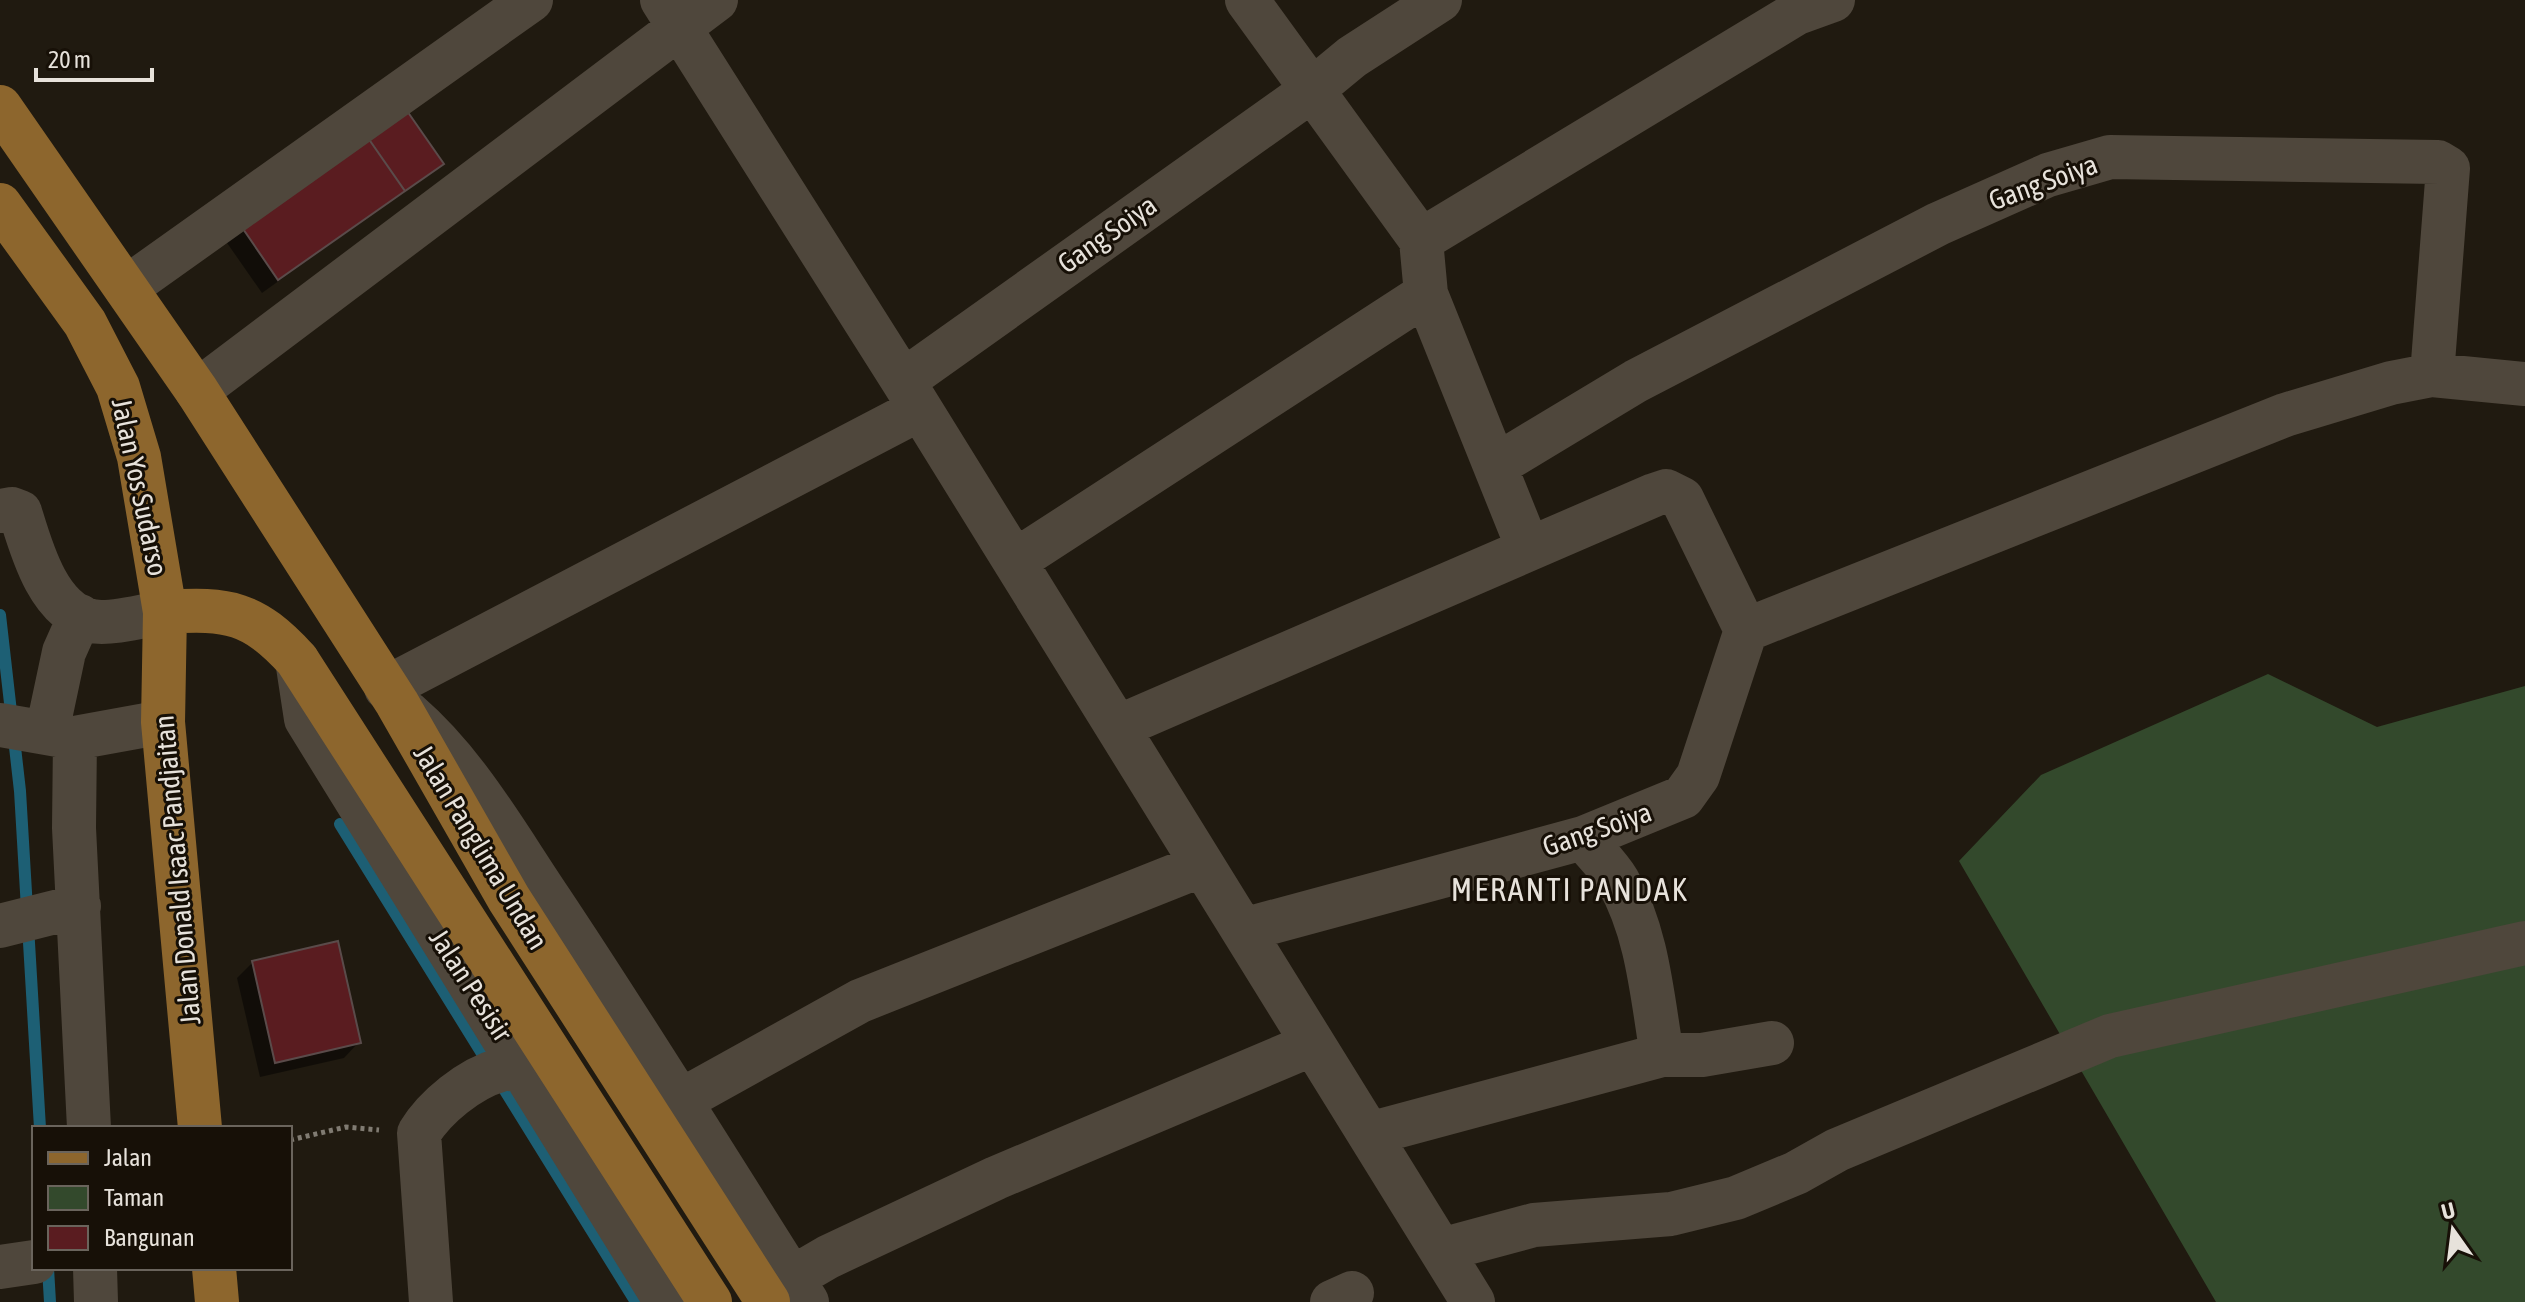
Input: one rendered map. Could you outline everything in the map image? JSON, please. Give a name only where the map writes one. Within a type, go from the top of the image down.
[{"type":"main road","points":[[0,107],[197,391]]},
{"type":"main road","name":"Jalan Yos Sudarso","points":[[0,205],[85,323],[118,387],[151,514],[165,612]]},
{"type":"main road","name":"Jalan Panglima Undan","points":[[197,391],[392,695],[509,899],[718,1192],[800,1282]]},
{"type":"main road","name":"Jalan Panglima Undan","points":[[165,612],[240,615],[271,632],[297,660],[710,1302]]},
{"type":"main road","name":"Jalan Donald Isaac Pandjaitan","points":[[165,612],[163,722],[200,1126]]},
{"type":"main road","points":[[469,925],[509,899]]},
{"type":"main road","points":[[214,1270],[217,1302]]},
{"type":"street","points":[[126,288],[531,0]]},
{"type":"street","points":[[197,391],[672,14],[716,0]]},
{"type":"street","points":[[1247,0],[1421,240],[1426,294],[1528,548]]},
{"type":"street","name":"Gang Soiya","points":[[392,695],[912,395],[1352,57],[1440,0]]},
{"type":"street","points":[[1421,240],[1815,7]]},
{"type":"street","points":[[672,14],[912,395],[1473,1302]]},
{"type":"street","name":"Gang Soiya","points":[[1495,466],[1636,381],[1938,224],[2048,175],[2110,157],[2438,162],[2448,168],[2432,375]]},
{"type":"street","points":[[1015,561],[1426,294]]},
{"type":"street","points":[[1118,727],[1666,491],[1682,499],[1746,630],[2285,415],[2391,383],[2432,375],[2525,384]]},
{"type":"street","points":[[6,510],[20,512],[32,552],[55,594],[70,611],[93,622],[165,612]]},
{"type":"street","points":[[80,616],[37,731],[74,828],[36,916],[88,1126]]},
{"type":"street","name":"Gang Soiya","points":[[1243,930],[1583,838],[1676,800],[1693,787],[1746,630]]},
{"type":"street","name":"Jalan Pesisir","points":[[297,660],[306,719],[497,1076],[666,1302]]},
{"type":"street","points":[[392,695],[436,737],[472,783],[692,1093],[718,1192]]},
{"type":"street","points":[[37,731],[163,722]]},
{"type":"street","points":[[1583,838],[1617,880],[1633,914],[1644,948],[1662,1055]]},
{"type":"street","points":[[692,1093],[860,1001],[1031,930],[1202,865]]},
{"type":"street","points":[[1441,1250],[1534,1225],[1671,1214],[1736,1198],[1796,1173],[1837,1150],[2110,1036],[2525,943]]},
{"type":"street","points":[[1369,1134],[1662,1055],[1702,1055],[1772,1043]]},
{"type":"street","points":[[800,1282],[996,1178],[1313,1044]]},
{"type":"street","points":[[431,1302],[419,1133],[430,1114],[497,1076]]},
{"type":"street","points":[[95,1270],[96,1302]]},
{"type":"path","points":[[292,1140],[346,1127],[419,1133]]},
{"type":"green space","points":[[2268,674],[2377,727],[2525,686],[2525,1302],[2216,1302],[1959,861],[2041,775]]},
{"type":"building","points":[[405,108],[444,164],[405,191],[366,135]]},
{"type":"building","points":[[366,135],[405,191],[278,280],[239,223]]},
{"type":"building","points":[[338,941],[361,1043],[275,1063],[252,961]]},
{"type":"waterway","points":[[0,615],[20,791],[40,1126]]},
{"type":"waterway","points":[[340,824],[636,1302]]},
{"type":"waterway","points":[[48,1270],[50,1302]]},
{"type":"district","name":"MERANTI PANDAK","points":[[1570,889]]}]
